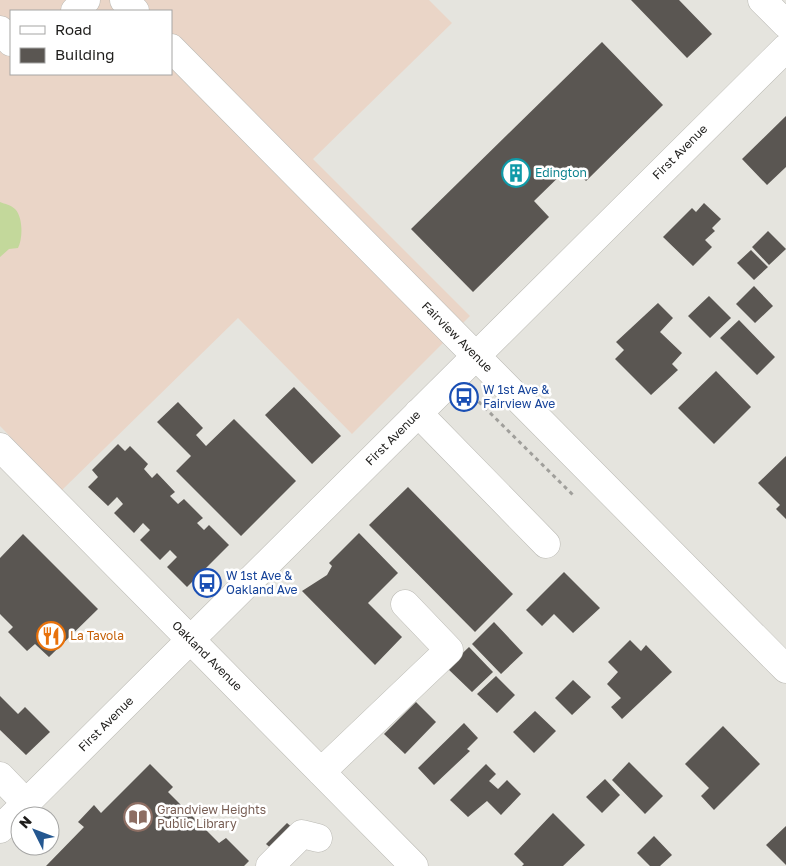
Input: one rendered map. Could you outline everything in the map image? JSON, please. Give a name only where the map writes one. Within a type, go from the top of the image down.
[{"type":"street","points":[[75,10],[86,0]]},
{"type":"street","points":[[124,0],[134,10]]},
{"type":"street","points":[[762,0],[786,24]]},
{"type":"street","points":[[0,30],[10,41]]},
{"type":"street","name":"First Avenue","points":[[0,829],[786,48]]},
{"type":"street","name":"Fairview Avenue","points":[[172,49],[786,669]]},
{"type":"street","points":[[418,413],[546,544]]},
{"type":"street","name":"Oakland Avenue","points":[[0,447],[414,866]]},
{"type":"street","points":[[321,772],[449,650],[405,604]]},
{"type":"street","points":[[0,776],[26,803]]},
{"type":"street","points":[[270,866],[302,834],[318,838]]},
{"type":"path","points":[[473,396],[577,499]]},
{"type":"shaded area","points":[[0,0],[429,0],[452,23],[313,159],[470,316],[352,434],[238,318],[62,490],[0,426]]},
{"type":"green space","points":[[0,202],[15,209],[18,213],[20,217],[21,239],[18,248],[9,249],[0,257]]},
{"type":"building","points":[[631,0],[679,0],[712,34],[687,58]]},
{"type":"building","name":"Edington","points":[[602,42],[663,105],[586,181],[571,165],[534,201],[549,217],[473,292],[411,229]]},
{"type":"building","points":[[786,116],[786,167],[767,185],[742,159]]},
{"type":"building","points":[[704,203],[721,219],[712,228],[715,231],[705,240],[712,247],[693,266],[663,237],[692,208],[696,212]]},
{"type":"building","points":[[768,231],[786,249],[769,265],[752,247]]},
{"type":"building","points":[[751,250],[768,267],[754,280],[737,263]]},
{"type":"building","points":[[754,286],[773,306],[755,323],[736,304]]},
{"type":"building","points":[[709,296],[731,318],[710,338],[688,316]]},
{"type":"building","points":[[658,303],[673,318],[660,332],[682,353],[672,364],[678,370],[651,395],[615,359],[624,350],[616,342]]},
{"type":"building","points":[[739,320],[775,357],[757,375],[720,338]]},
{"type":"building","points":[[716,371],[751,407],[714,444],[678,408]]},
{"type":"building","points":[[294,387],[341,436],[312,464],[265,415]]},
{"type":"building","points":[[178,402],[203,428],[196,435],[206,446],[234,419],[296,481],[241,536],[176,471],[191,456],[157,422]]},
{"type":"building","points":[[118,444],[125,451],[130,446],[148,464],[144,469],[152,478],[157,473],[175,492],[170,496],[178,504],[184,499],[203,518],[197,523],[204,530],[209,525],[229,545],[187,587],[167,567],[177,557],[170,550],[160,560],[140,540],[150,530],[143,523],[134,533],[114,513],[123,504],[117,497],[108,506],[88,487],[98,477],[92,470]]},
{"type":"building","points":[[786,456],[786,519],[776,509],[780,505],[758,483]]},
{"type":"building","points":[[408,487],[513,594],[475,632],[369,525]]},
{"type":"building","points":[[359,533],[398,573],[368,603],[402,637],[375,665],[302,591],[327,575],[332,566],[329,563]]},
{"type":"building","points":[[23,534],[98,609],[49,657],[35,644],[27,651],[8,632],[13,627],[0,614],[0,558]]},
{"type":"building","points":[[564,572],[600,608],[573,633],[554,614],[542,626],[526,610]]},
{"type":"building","points":[[494,622],[523,653],[501,674],[472,644]]},
{"type":"building","points":[[630,640],[641,651],[646,645],[672,672],[622,719],[611,707],[621,698],[607,684],[618,672],[608,662]]},
{"type":"building","points":[[469,647],[493,672],[472,692],[447,668]]},
{"type":"building","points":[[496,676],[515,695],[497,713],[477,694]]},
{"type":"building","points":[[573,680],[591,697],[572,715],[555,698]]},
{"type":"building","points":[[0,696],[18,714],[25,707],[50,732],[26,755],[0,730]]},
{"type":"building","points":[[416,702],[436,722],[405,754],[384,734]]},
{"type":"building","points":[[535,711],[556,731],[534,753],[513,732]]},
{"type":"building","points":[[464,723],[478,738],[467,749],[470,751],[434,785],[418,768]]},
{"type":"building","points":[[723,726],[760,764],[714,810],[701,796],[709,788],[685,764]]},
{"type":"building","points":[[629,762],[663,796],[645,814],[612,780]]},
{"type":"building","name":"Grandview Heights Public Library","points":[[150,764],[173,787],[168,792],[219,843],[226,838],[249,861],[244,866],[46,866],[56,856],[60,856],[60,852],[84,827],[78,822],[94,805],[101,813]]},
{"type":"building","points":[[486,764],[496,774],[489,781],[498,789],[507,780],[521,794],[501,815],[487,801],[468,817],[450,800]]},
{"type":"building","points":[[605,779],[620,795],[602,813],[586,797]]},
{"type":"building","points":[[553,813],[585,845],[563,866],[522,866],[524,864],[514,854]]},
{"type":"building","points":[[287,823],[295,830],[274,851],[266,844]]},
{"type":"building","points":[[786,826],[786,865],[766,845]]},
{"type":"building","points":[[654,836],[672,855],[660,866],[650,866],[637,853]]},
{"type":"place","name":"Edington","points":[[516,173]]},
{"type":"place","name":"W 1st Ave & Fairview Ave","points":[[464,397]]},
{"type":"place","name":"W 1st Ave & Oakland Ave","points":[[207,583]]},
{"type":"place","name":"La Tavola","points":[[51,636]]},
{"type":"place","name":"Grandview Heights Public Library","points":[[138,817]]}]
